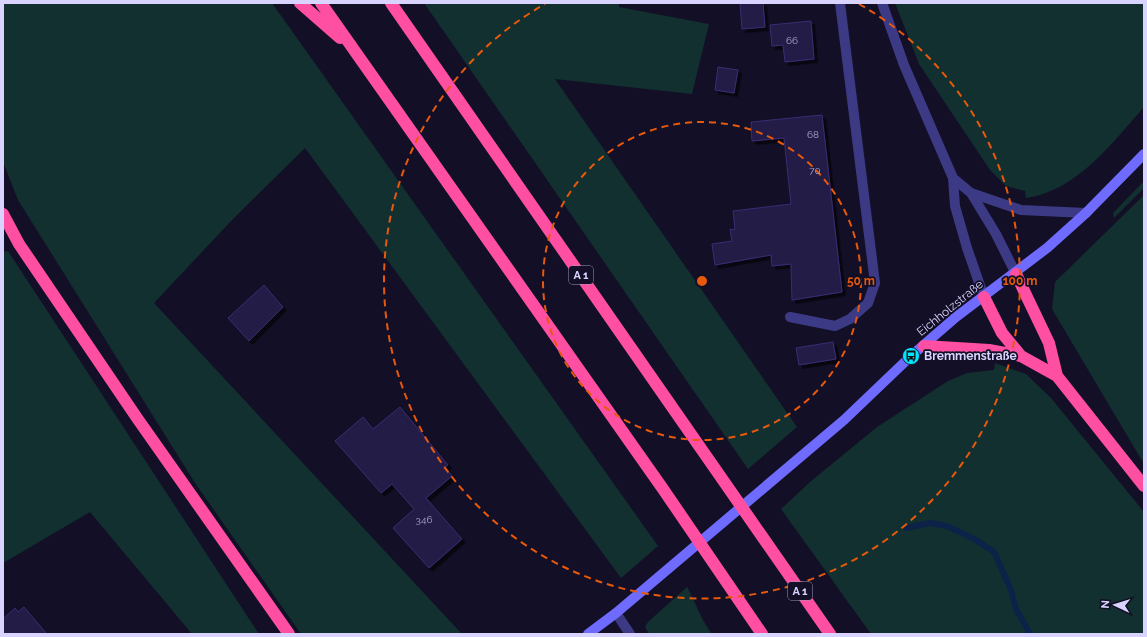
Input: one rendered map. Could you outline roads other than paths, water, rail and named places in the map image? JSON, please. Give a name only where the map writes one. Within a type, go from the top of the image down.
[{"type":"highway","points":[[300,3],[355,52]]},
{"type":"highway","points":[[321,3],[663,489],[762,634]]},
{"type":"highway","name":"A 1","points":[[391,3],[830,634]]},
{"type":"highway","points":[[3,214],[19,244],[137,418],[288,634]]},
{"type":"highway","points":[[1016,274],[1049,343],[1057,376]]},
{"type":"highway","points":[[984,297],[1002,334],[1021,356]]},
{"type":"highway","points":[[924,346],[988,350],[1021,356],[1057,376],[1144,486]]},
{"type":"main road","name":"Eichholzstraße","points":[[588,634],[650,585],[844,420],[956,317],[1016,274],[1086,213],[1144,154]]},
{"type":"street","points":[[790,317],[835,326],[850,319],[868,303],[875,283],[840,3]]},
{"type":"street","points":[[882,3],[904,65],[953,178],[955,206],[967,248],[984,297]]},
{"type":"street","points":[[953,178],[971,193],[996,234],[1016,274]]},
{"type":"street","points":[[971,193],[1021,210],[1086,213]]},
{"type":"street","points":[[616,613],[630,634]]},
{"type":"waterway","points":[[906,528],[930,523],[947,526],[976,540],[994,552],[1011,590],[1016,609],[1030,634]]},
{"type":"place","name":"Bremmenstraße","points":[[911,356]]}]
